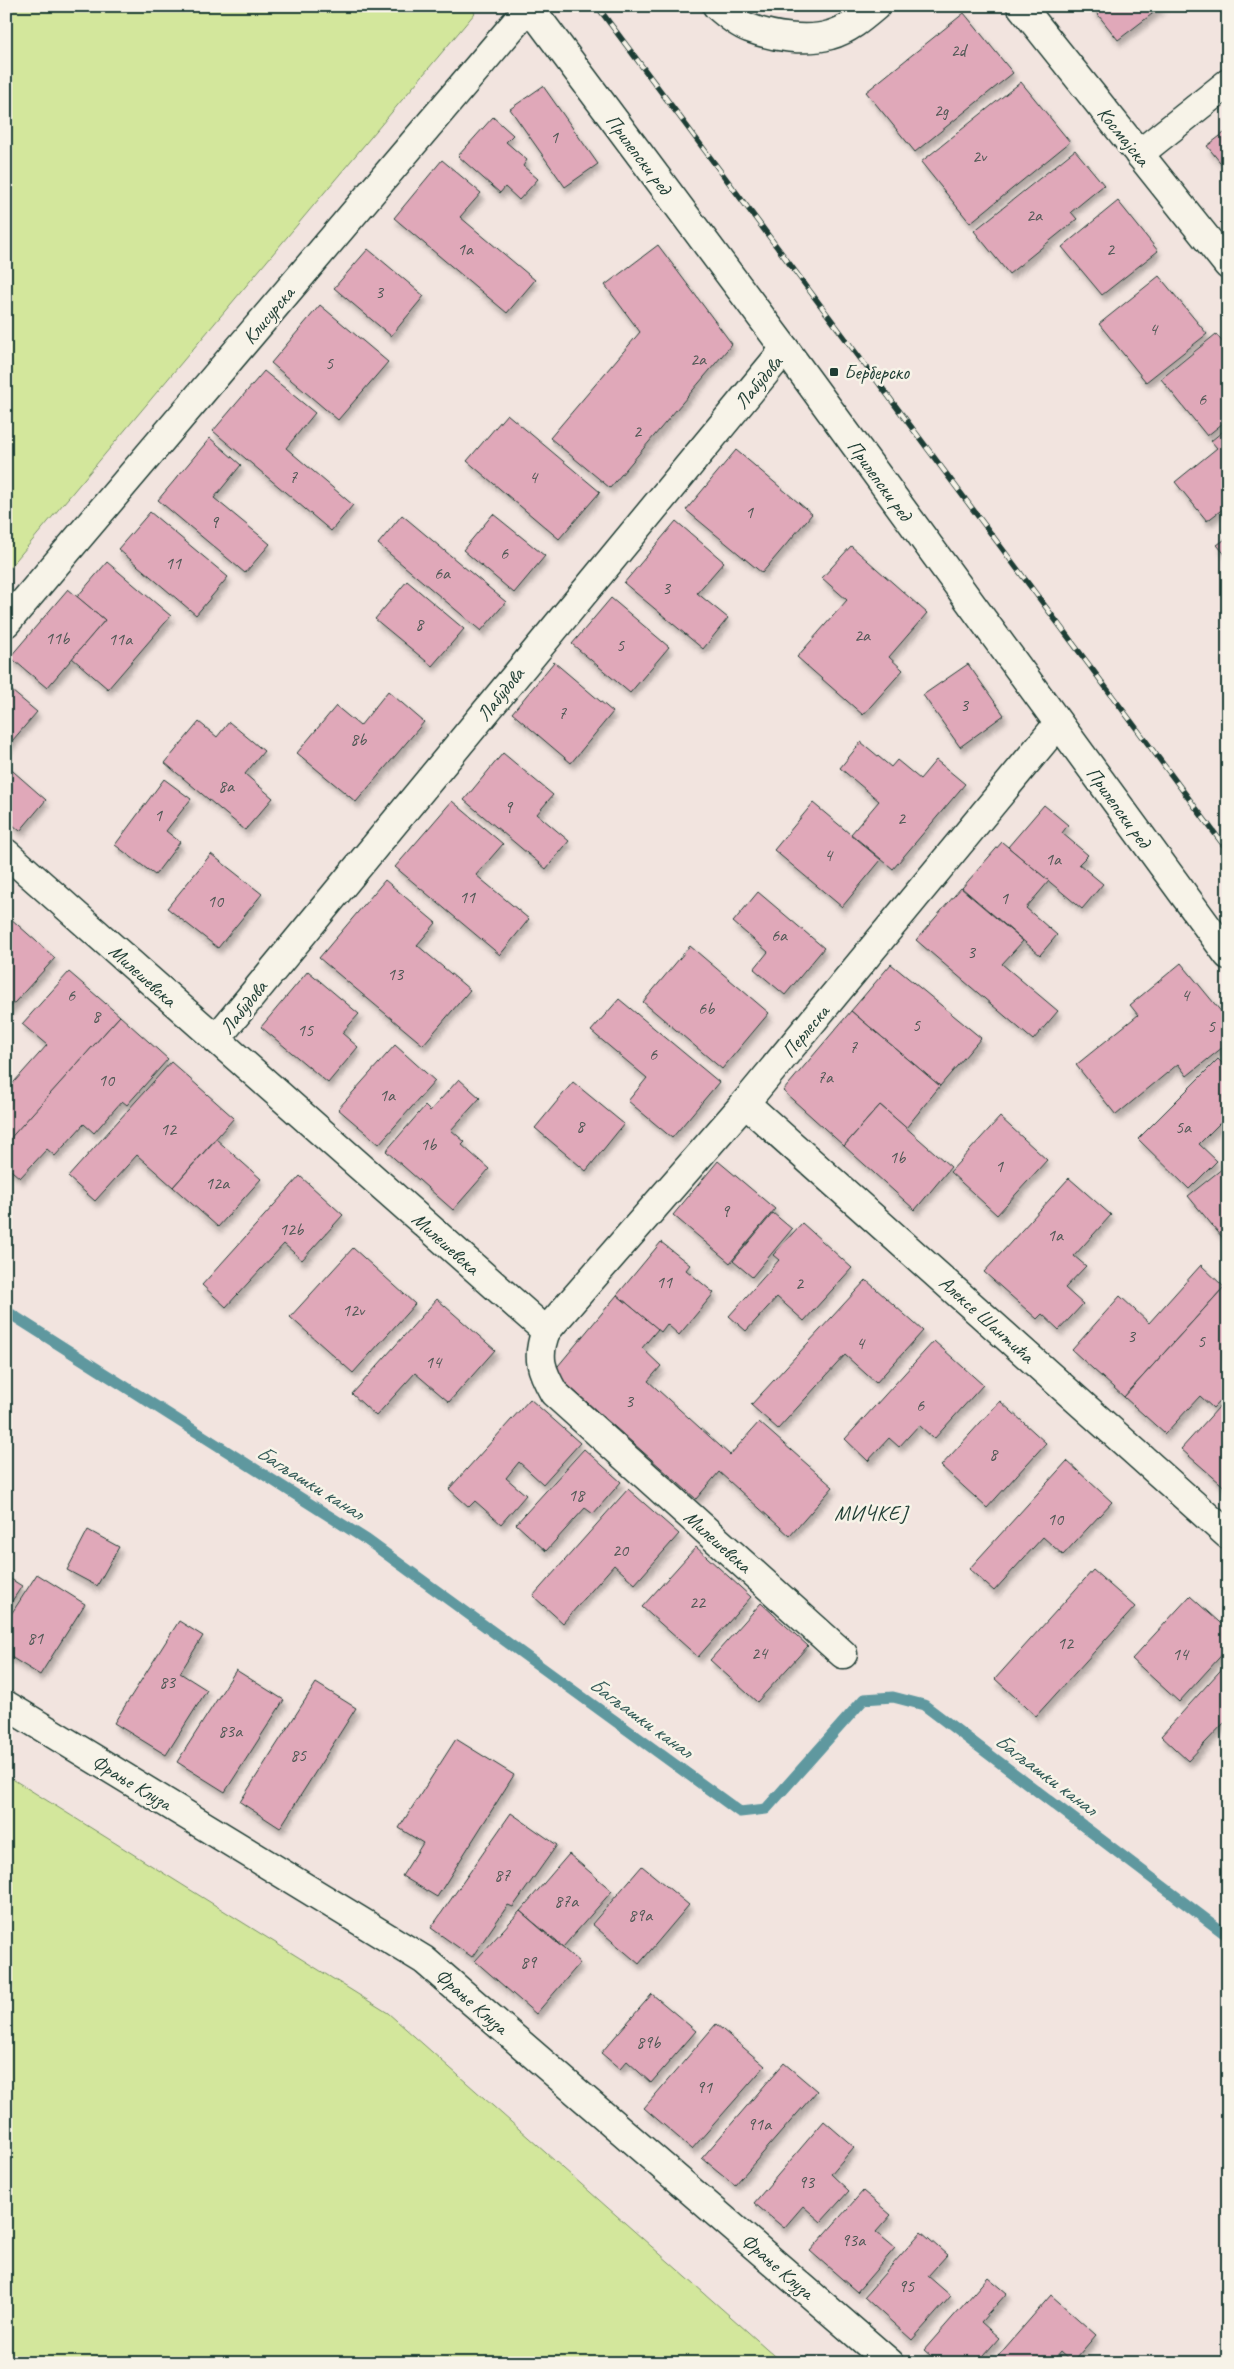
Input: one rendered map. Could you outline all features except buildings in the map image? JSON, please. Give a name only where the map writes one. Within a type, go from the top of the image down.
[{"type":"street","name":"Прилепски ред","points":[[529,6],[785,349],[1228,955]]},
{"type":"street","name":"Клисурска","points":[[6,623],[529,6]]},
{"type":"street","points":[[717,6],[748,28],[776,35],[805,37],[830,35],[855,23],[876,6]]},
{"type":"street","name":"Космајска","points":[[1021,6],[1228,265]]},
{"type":"street","points":[[1139,154],[1228,83]]},
{"type":"street","name":"Лабудова","points":[[216,1039],[785,349]]},
{"type":"street","name":"Перлеска","points":[[546,1331],[745,1103],[1058,724]]},
{"type":"street","name":"Милешевска","points":[[6,854],[546,1331],[540,1348],[543,1372],[554,1393],[843,1654]]},
{"type":"street","name":"Алексе Шантића","points":[[745,1103],[1228,1535]]},
{"type":"street","name":"Фрање Клуза","points":[[6,1705],[424,1960],[890,2363]]},
{"type":"path","points":[[407,9],[411,6]]},
{"type":"green space","points":[[6,6],[469,6],[475,13],[6,572]]},
{"type":"green space","points":[[6,1775],[388,2013],[783,2363],[6,2363]]},
{"type":"waterway","name":"Багљашки канал","points":[[6,1311],[367,1540],[740,1812],[766,1809],[864,1699],[893,1697],[924,1705],[1228,1936]]},
{"type":"railway","points":[[597,6],[1228,851]]},
{"type":"place","name":"Берберско","points":[[834,372]]},
{"type":"district","name":"МИЧКЕЈ","points":[[871,1513]]}]
